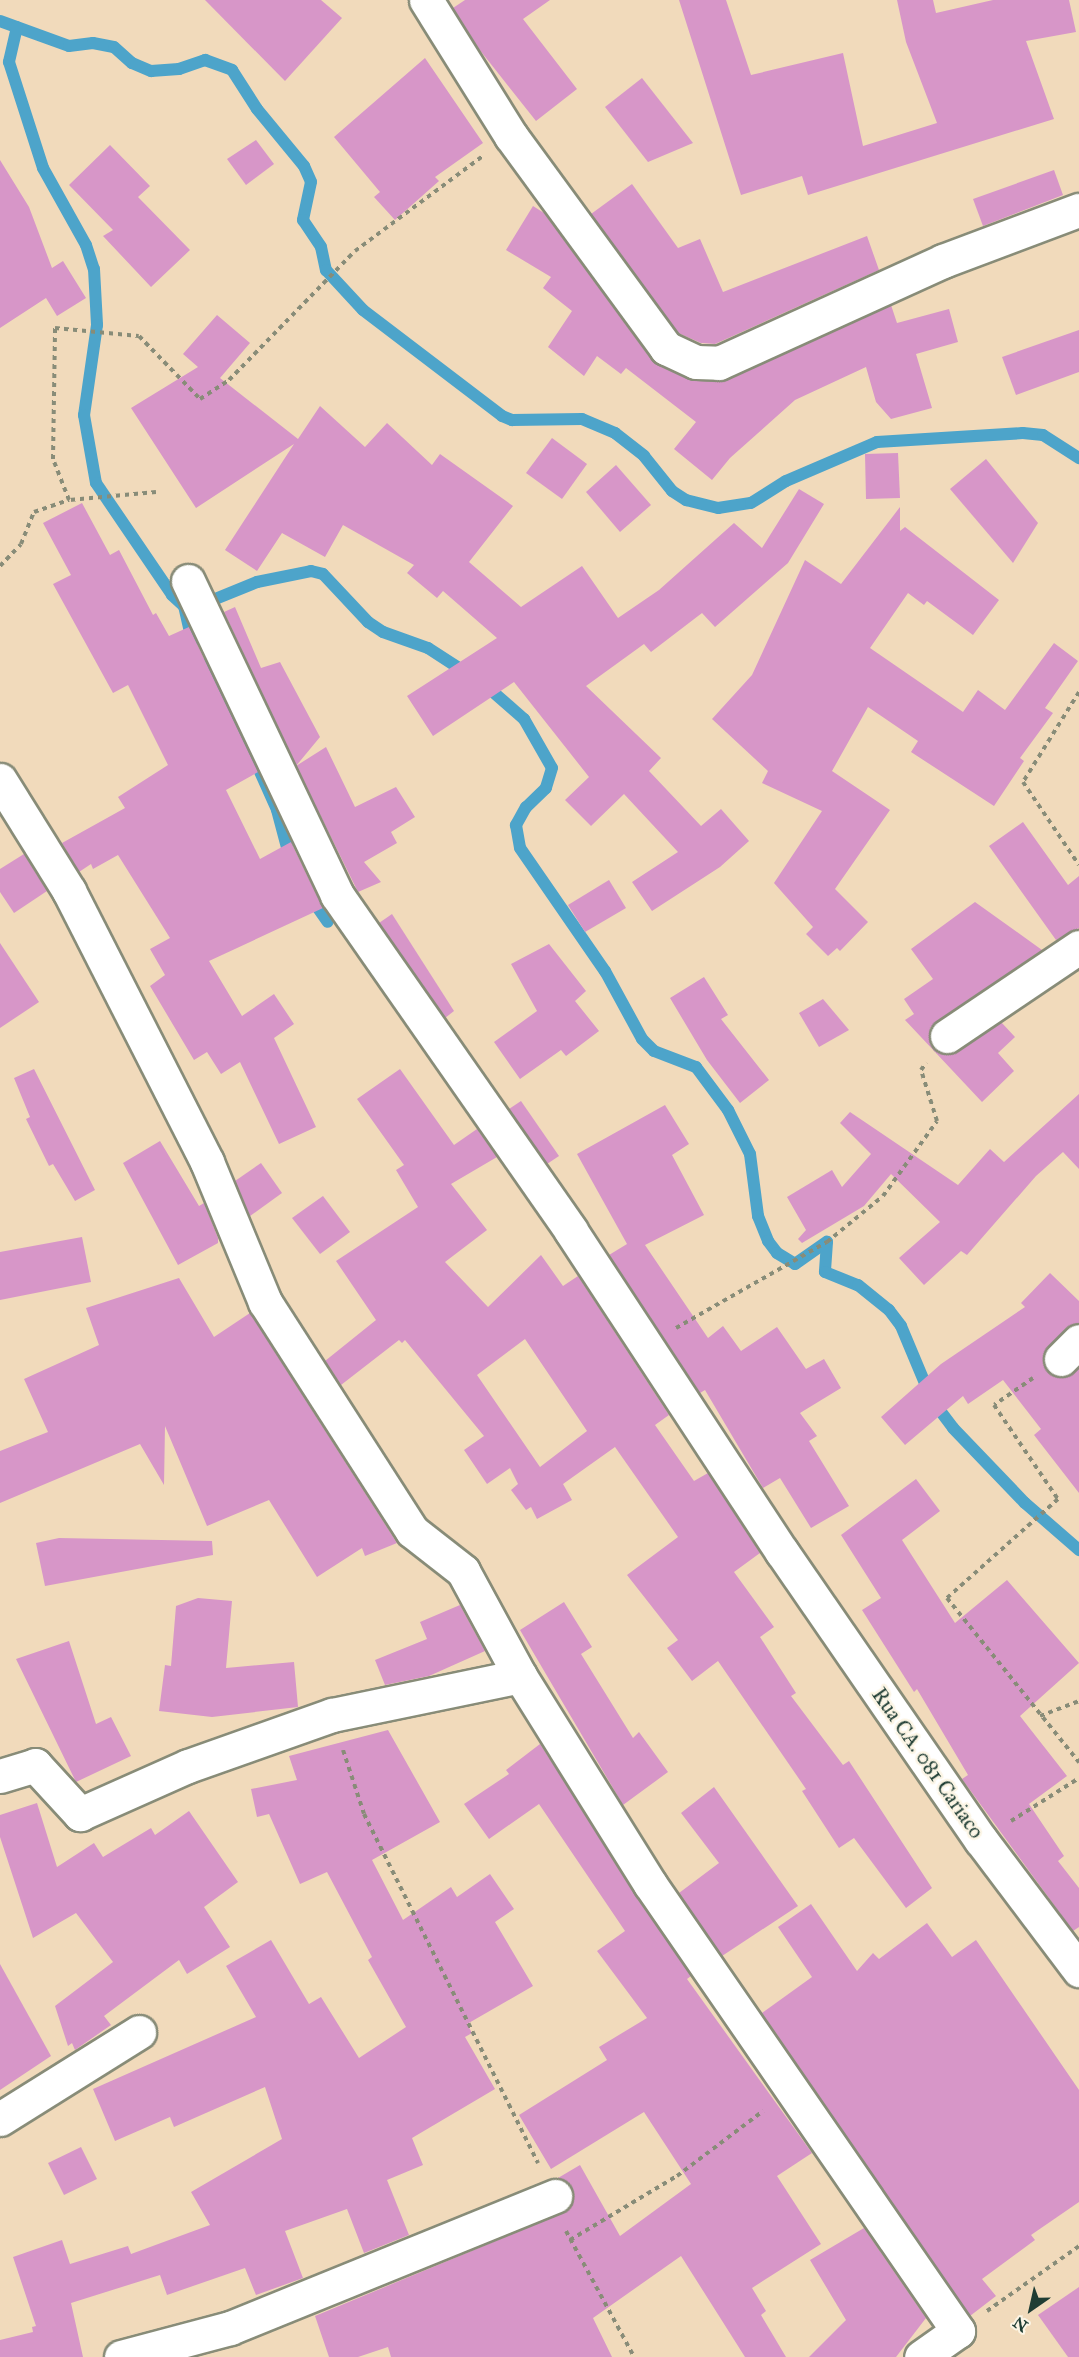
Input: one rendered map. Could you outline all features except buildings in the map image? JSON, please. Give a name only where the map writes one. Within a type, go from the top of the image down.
[{"type":"street","points":[[426,0],[511,136],[666,348],[696,362],[719,363],[943,261],[1079,210]]},
{"type":"street","name":"Rua CA. 081 Cariaco","points":[[188,581],[337,895],[572,1231],[782,1552],[981,1840],[1079,1970]]},
{"type":"street","points":[[0,780],[69,891],[207,1162],[266,1302],[412,1531],[463,1571],[520,1676],[650,1884],[789,2091],[958,2331],[921,2357]]},
{"type":"street","points":[[946,1036],[1079,947]]},
{"type":"street","points":[[0,1776],[34,1765],[80,1814],[188,1766],[332,1715],[520,1676]]},
{"type":"street","points":[[0,2119],[139,2032]]},
{"type":"street","points":[[121,2357],[230,2328],[555,2196]]},
{"type":"path","points":[[69,500],[53,459],[55,328],[139,336],[200,399],[229,380],[355,251],[511,136]]},
{"type":"path","points":[[0,566],[21,544],[34,512],[69,500],[156,492]]},
{"type":"path","points":[[1079,692],[1023,782],[1079,865]]},
{"type":"path","points":[[647,1347],[827,1242],[883,1196],[937,1121],[921,1070],[946,1036]]},
{"type":"path","points":[[1070,1350],[994,1405],[1058,1499],[946,1598],[1079,1762]]},
{"type":"path","points":[[1040,1716],[1079,1701]]},
{"type":"path","points":[[332,1715],[364,1814],[555,2196],[570,2240],[634,2357]]},
{"type":"path","points":[[981,1840],[1079,1778]]},
{"type":"path","points":[[570,2240],[677,2176],[789,2091]]},
{"type":"path","points":[[958,2331],[1079,2246]]},
{"type":"waterway","points":[[0,21],[69,46],[93,43],[114,47],[132,63],[151,71],[179,69],[205,60],[232,70],[257,109],[304,166],[311,182],[303,220],[321,247],[326,270],[363,310],[502,416],[512,420],[582,419],[615,433],[644,456],[672,491],[686,500],[718,508],[751,503],[786,481],[877,442],[1023,433],[1043,435],[1079,458]]},
{"type":"waterway","points":[[17,27],[9,62],[43,168],[86,245],[94,269],[97,325],[84,415],[96,483],[172,595],[184,606],[198,606],[257,582],[311,571],[323,574],[368,622],[383,632],[428,648],[468,674]]},
{"type":"waterway","points":[[184,606],[192,642]]},
{"type":"waterway","points":[[204,665],[225,693],[277,810],[290,859]]},
{"type":"waterway","points":[[485,685],[524,719],[552,768],[546,788],[526,807],[516,825],[520,848],[605,971],[642,1039],[654,1051],[696,1067],[728,1110],[750,1154],[758,1216],[768,1241],[777,1253],[795,1264],[827,1242],[825,1272],[858,1285],[889,1310],[901,1326],[932,1400],[953,1428],[1025,1503],[1079,1550]]},
{"type":"waterway","points":[[311,898],[328,922]]}]
